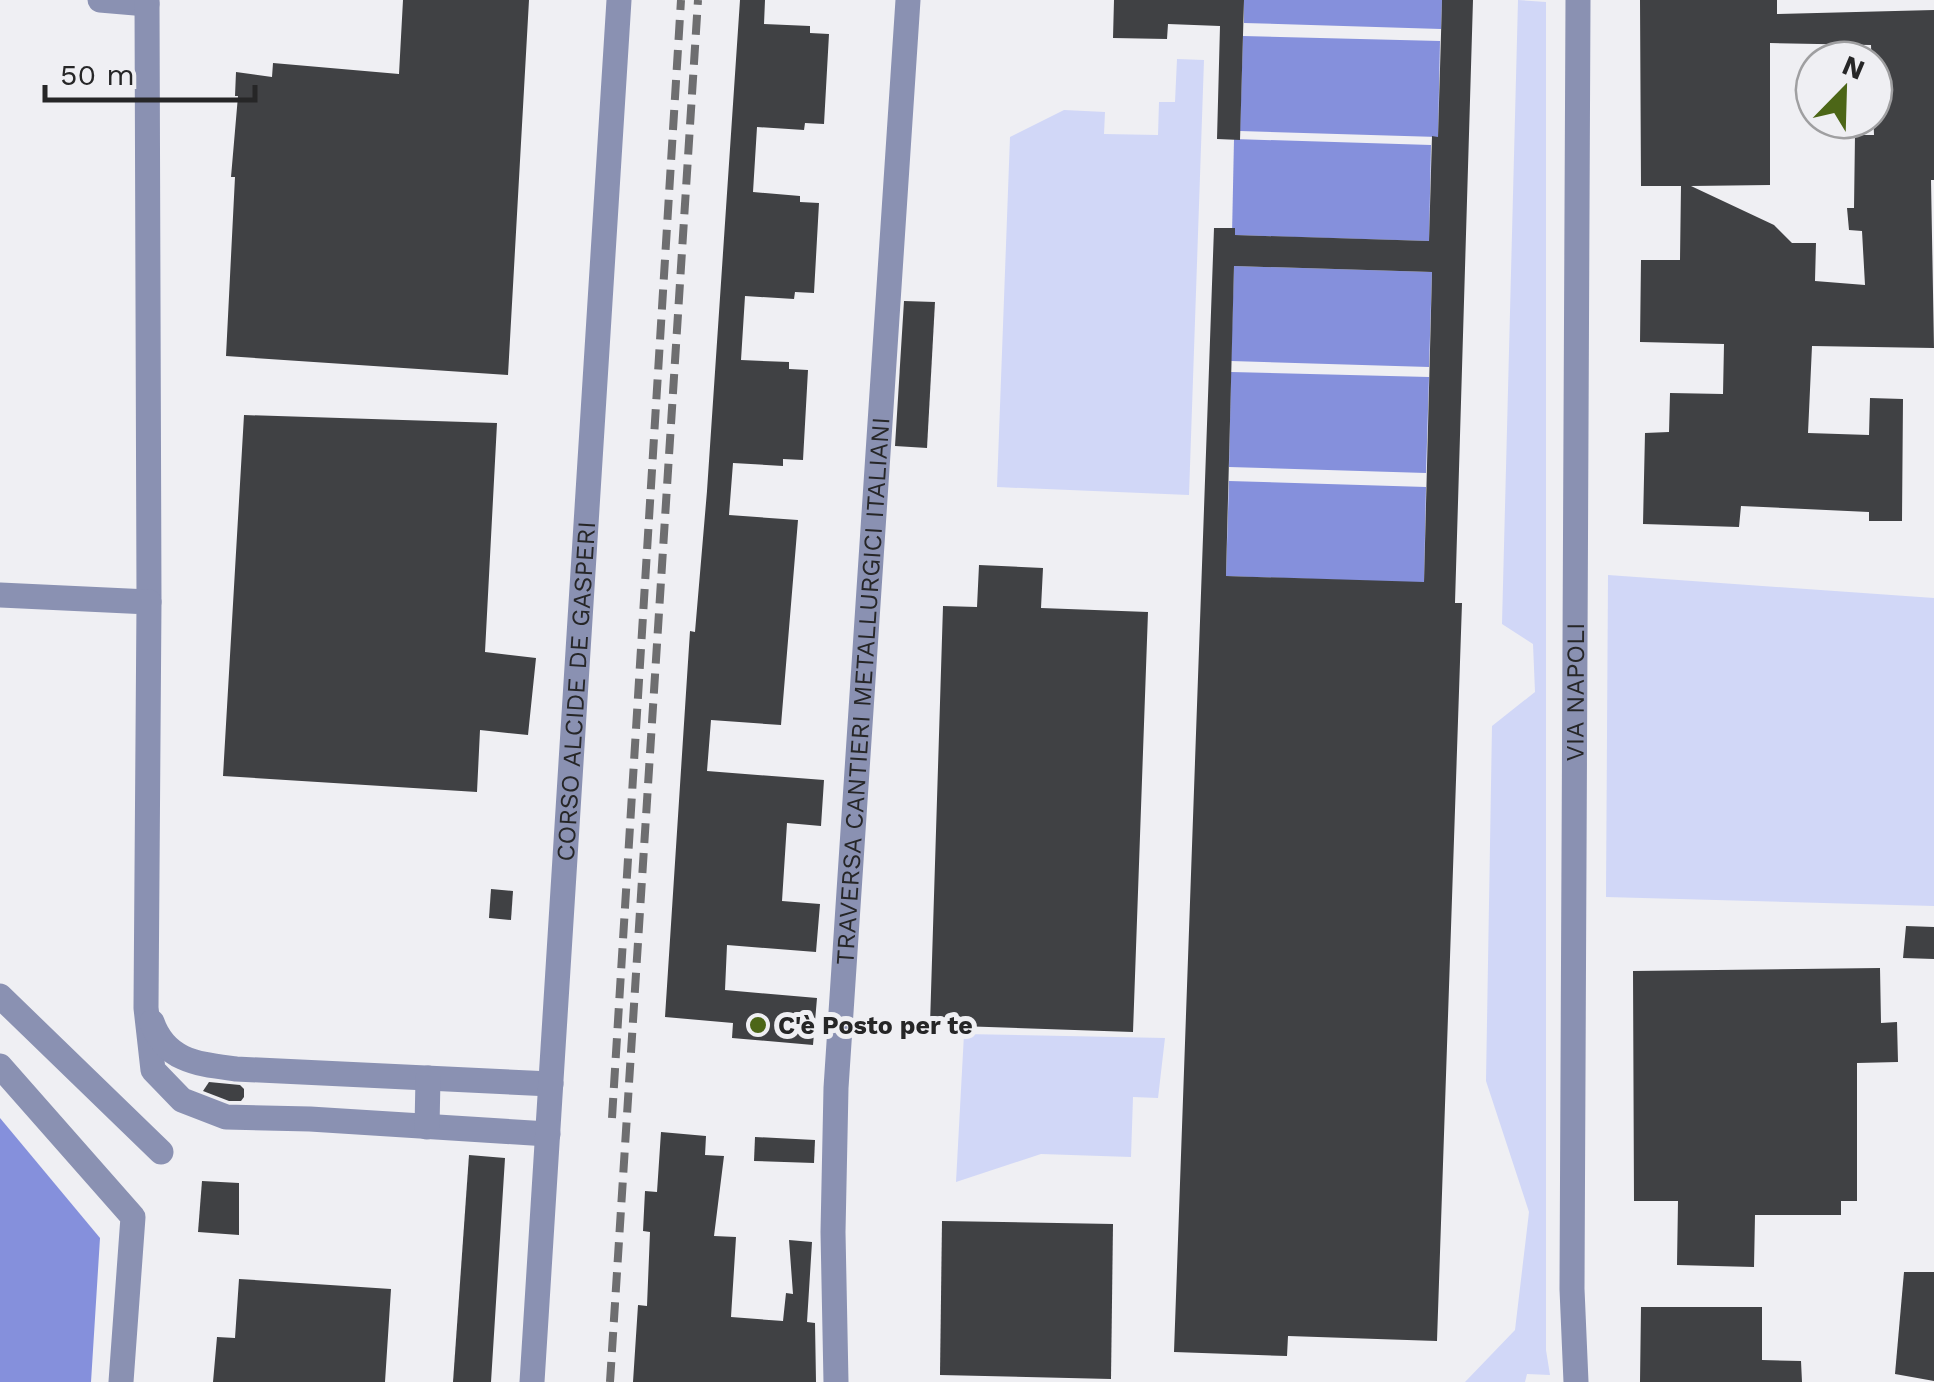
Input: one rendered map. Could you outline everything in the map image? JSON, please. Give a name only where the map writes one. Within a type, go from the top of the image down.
[{"type":"street","points":[[100,0],[147,2],[146,1008],[153,1070],[182,1100],[226,1117],[548,1134]]},
{"type":"street","name":"CORSO ALCIDE DE GASPERI","points":[[532,1382],[619,0]]},
{"type":"street","name":"TRAVERSA CANTIERI METALLURGICI ITALIANI","points":[[836,1382],[836,1088],[908,0]]},
{"type":"street","name":"VIA NAPOLI","points":[[1576,1382],[1572,1289],[1578,0]]},
{"type":"street","points":[[0,594],[148,602]]},
{"type":"street","points":[[0,996],[161,1152]]},
{"type":"street","points":[[146,1008],[158,1041],[190,1062],[236,1069],[551,1084]]},
{"type":"street","points":[[0,1066],[133,1217],[121,1382]]},
{"type":"street","points":[[287,1118],[295,1072]]},
{"type":"street","points":[[427,1126],[428,1078]]},
{"type":"shaded area","points":[[1518,0],[1546,2],[1546,1350],[1550,1375],[1527,1374],[1525,1382],[1465,1382],[1515,1330],[1529,1212],[1486,1081],[1492,726],[1535,692],[1533,644],[1502,624]]},
{"type":"shaded area","points":[[1177,59],[1204,60],[1189,495],[997,487],[1010,137],[1064,110],[1105,112],[1104,134],[1158,135],[1159,102],[1175,102]]},
{"type":"shaded area","points":[[1608,575],[1934,598],[1934,906],[1606,897]]},
{"type":"shaded area","points":[[964,1034],[1165,1038],[1158,1098],[1133,1097],[1131,1157],[1041,1154],[956,1182]]},
{"type":"water","points":[[1244,0],[1442,0],[1441,29],[1244,23]]},
{"type":"water","points":[[1243,36],[1440,41],[1438,137],[1240,131]]},
{"type":"water","points":[[1234,139],[1431,145],[1429,241],[1232,235]]},
{"type":"water","points":[[1234,266],[1432,272],[1429,367],[1231,361]]},
{"type":"water","points":[[1231,372],[1429,377],[1426,473],[1229,467]]},
{"type":"water","points":[[1229,481],[1426,487],[1424,583],[1226,576]]},
{"type":"water","points":[[0,1118],[100,1238],[91,1382],[0,1382]]},
{"type":"building","points":[[403,0],[529,0],[508,375],[226,356],[236,72],[272,77],[273,63],[399,74]]},
{"type":"building","points":[[740,0],[765,0],[764,24],[810,26],[810,33],[829,34],[824,124],[805,123],[804,130],[757,127],[753,192],[800,196],[800,202],[819,203],[814,293],[795,292],[794,299],[745,296],[741,360],[789,362],[789,369],[808,370],[803,460],[783,459],[783,466],[733,463],[729,515],[798,520],[781,725],[711,720],[707,771],[824,780],[821,826],[787,823],[782,901],[820,904],[816,952],[727,945],[725,990],[817,998],[813,1045],[732,1038],[733,1023],[665,1017],[690,631],[695,632],[707,491]]},
{"type":"building","points":[[1114,0],[1244,0],[1240,140],[1217,139],[1220,26],[1168,24],[1167,39],[1113,38]]},
{"type":"building","points":[[1442,0],[1473,0],[1455,603],[1462,603],[1437,1341],[1288,1336],[1287,1356],[1174,1352],[1214,228],[1235,228],[1235,235],[1429,241],[1432,136],[1438,137]],"holes":[[[1234,266],[1432,272],[1424,582],[1226,576]]]},
{"type":"building","points":[[1640,0],[1777,0],[1777,14],[1934,10],[1934,348],[1812,346],[1808,433],[1869,435],[1870,398],[1903,399],[1902,521],[1869,521],[1869,512],[1741,506],[1739,527],[1643,524],[1645,433],[1669,432],[1670,393],[1723,394],[1724,344],[1640,342],[1641,260],[1680,260],[1681,186],[1641,186]],"holes":[[[1894,40],[1894,140],[1855,140],[1854,208],[1847,208],[1849,230],[1862,231],[1865,285],[1815,281],[1816,243],[1792,243],[1774,225],[1691,186],[1770,185],[1770,43]]]},
{"type":"building","points":[[904,301],[935,302],[927,448],[895,446]]},
{"type":"building","points":[[244,415],[497,423],[485,652],[536,658],[528,735],[480,730],[477,792],[223,776]]},
{"type":"building","points":[[979,565],[1043,568],[1041,608],[1148,612],[1133,1032],[930,1025],[943,606],[977,607]]},
{"type":"building","points":[[491,889],[513,891],[511,920],[489,918]]},
{"type":"building","points":[[1906,926],[1934,927],[1934,959],[1903,958]]},
{"type":"building","points":[[1880,968],[1881,1023],[1897,1022],[1898,1062],[1857,1063],[1857,1201],[1841,1201],[1841,1215],[1755,1215],[1754,1267],[1677,1265],[1678,1201],[1634,1201],[1633,971]]},
{"type":"building","points":[[209,1082],[240,1085],[244,1097],[241,1101],[229,1101],[203,1091]]},
{"type":"building","points":[[661,1132],[706,1136],[705,1155],[724,1156],[714,1236],[736,1237],[731,1317],[783,1321],[786,1293],[793,1294],[789,1240],[812,1242],[807,1322],[815,1323],[816,1382],[633,1382],[638,1305],[647,1306],[650,1232],[643,1231],[645,1191],[657,1192]]},
{"type":"building","points":[[755,1137],[815,1140],[814,1163],[754,1161]]},
{"type":"building","points":[[469,1155],[505,1158],[491,1382],[453,1382]]},
{"type":"building","points":[[202,1181],[239,1183],[239,1235],[198,1232]]},
{"type":"building","points":[[942,1221],[1113,1224],[1111,1379],[940,1375]]},
{"type":"building","points":[[1904,1272],[1934,1272],[1934,1381],[1895,1374]]},
{"type":"building","points":[[239,1279],[391,1289],[385,1382],[213,1382],[217,1337],[235,1338]]},
{"type":"building","points":[[1641,1307],[1762,1307],[1762,1360],[1801,1361],[1802,1382],[1640,1382]]},
{"type":"railway","points":[[612,1118],[681,0]]},
{"type":"railway","points":[[610,1382],[698,0]]},
{"type":"place","name":"C'è Posto per te","points":[[758,1025]]}]
